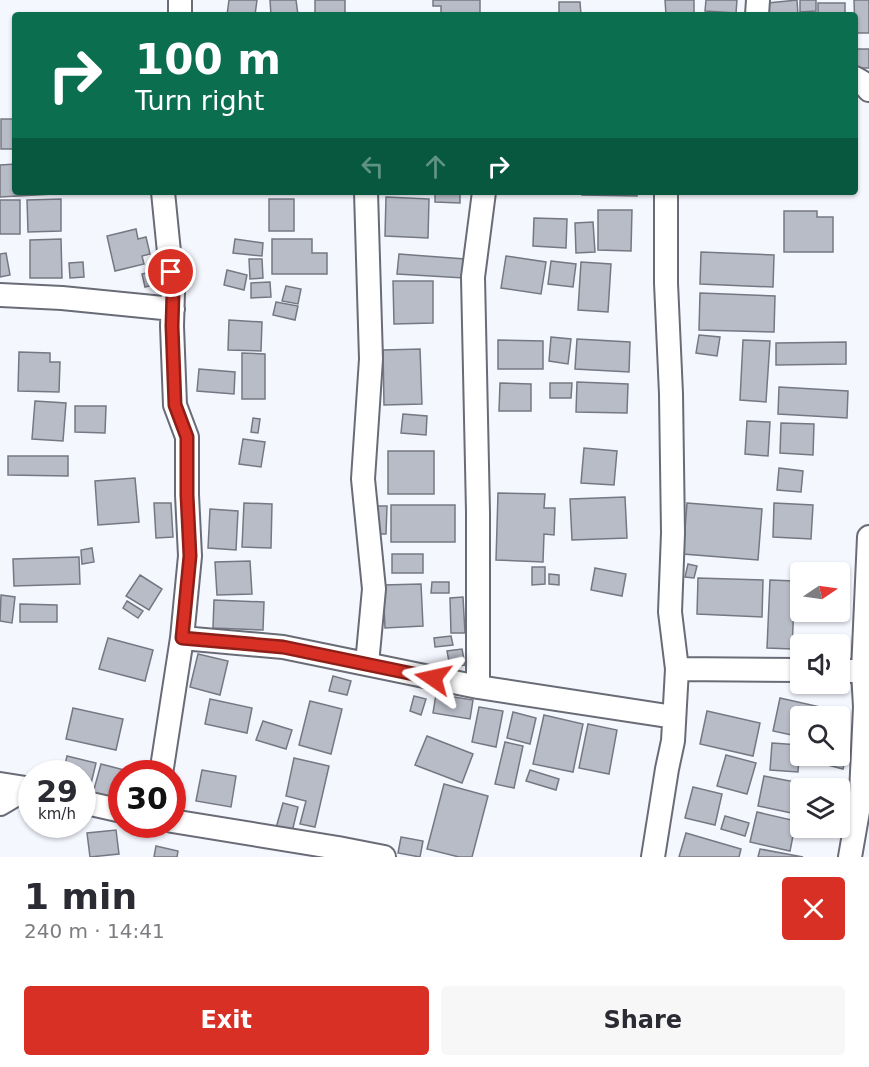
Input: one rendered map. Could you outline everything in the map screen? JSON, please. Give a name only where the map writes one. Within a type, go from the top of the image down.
[{"type":"street","points":[[858,80],[869,90]]},
{"type":"street","points":[[163,195],[173,292],[175,405],[187,437],[190,556],[182,638],[163,760]]},
{"type":"street","points":[[366,195],[371,359],[363,479],[374,589],[367,664]]},
{"type":"street","points":[[478,687],[478,512],[473,277],[484,195]]},
{"type":"street","points":[[653,857],[673,741],[677,669],[670,612],[672,498],[666,195]]},
{"type":"street","points":[[0,295],[62,298],[173,309]]},
{"type":"street","points":[[850,857],[861,794],[869,537]]},
{"type":"street","points":[[182,638],[283,647],[478,687],[674,717]]},
{"type":"street","points":[[677,669],[790,670]]},
{"type":"street","points":[[850,671],[866,671]]},
{"type":"street","points":[[0,784],[18,787]]},
{"type":"street","points":[[0,804],[18,795]]},
{"type":"street","points":[[186,824],[384,857]]},
{"type":"building","points":[[229,0],[257,0],[255,12],[227,12]]},
{"type":"building","points":[[270,0],[296,0],[298,12],[271,12]]},
{"type":"building","points":[[315,0],[345,0],[345,12],[315,12]]},
{"type":"building","points":[[433,0],[480,0],[480,12],[441,12],[441,6],[433,6]]},
{"type":"building","points":[[665,0],[694,0],[694,12],[666,12]]},
{"type":"building","points":[[706,0],[737,0],[736,12],[705,11]]},
{"type":"building","points":[[797,0],[798,12],[768,12],[768,3]]},
{"type":"building","points":[[800,0],[816,0],[816,11],[800,12]]},
{"type":"building","points":[[854,0],[869,0],[869,33],[858,33],[858,12],[854,12]]},
{"type":"building","points":[[559,2],[580,2],[581,12],[559,12]]},
{"type":"building","points":[[818,3],[845,3],[845,12],[818,12]]},
{"type":"building","points":[[858,49],[869,49],[869,68],[858,68]]},
{"type":"building","points":[[1,119],[12,119],[12,149],[1,149]]},
{"type":"building","points":[[12,164],[12,195],[35,195],[0,197],[0,165]]},
{"type":"building","points":[[435,195],[460,195],[460,203],[435,202]]},
{"type":"building","points":[[582,195],[637,195],[637,196]]},
{"type":"building","points":[[386,197],[429,199],[428,238],[385,236]]},
{"type":"building","points":[[61,199],[61,231],[28,232],[27,200]]},
{"type":"building","points":[[269,199],[294,199],[294,231],[269,231]]},
{"type":"building","points":[[0,200],[20,200],[20,234],[0,234]]},
{"type":"building","points":[[598,210],[632,210],[631,251],[598,250]]},
{"type":"building","points":[[784,211],[817,211],[817,217],[833,217],[833,252],[784,252]]},
{"type":"building","points":[[534,218],[567,219],[566,248],[533,246]]},
{"type":"building","points":[[593,222],[595,252],[576,253],[575,223]]},
{"type":"building","points":[[136,229],[138,239],[146,237],[150,254],[142,256],[144,264],[115,271],[107,236]]},
{"type":"building","points":[[61,239],[62,278],[30,278],[30,240]]},
{"type":"building","points":[[235,239],[263,243],[262,256],[233,253]]},
{"type":"building","points":[[272,239],[312,239],[312,253],[327,253],[327,274],[272,274]]},
{"type":"building","points":[[701,252],[774,255],[773,287],[700,284]]},
{"type":"building","points":[[6,253],[10,275],[0,277],[0,254]]},
{"type":"building","points":[[399,254],[465,259],[464,278],[397,274]]},
{"type":"building","points":[[506,256],[546,262],[541,294],[501,288]]},
{"type":"building","points":[[249,259],[262,259],[263,278],[250,279]]},
{"type":"building","points":[[551,261],[576,264],[573,287],[548,284]]},
{"type":"building","points":[[83,262],[84,277],[70,278],[69,263]]},
{"type":"building","points":[[581,262],[611,264],[608,312],[578,310]]},
{"type":"building","points":[[158,270],[161,283],[145,287],[142,274]]},
{"type":"building","points":[[227,270],[247,275],[244,290],[224,285]]},
{"type":"building","points":[[393,281],[433,281],[433,323],[394,324]]},
{"type":"building","points":[[270,282],[271,297],[251,298],[251,283]]},
{"type":"building","points":[[286,286],[301,289],[298,304],[282,301]]},
{"type":"building","points":[[700,293],[775,296],[774,332],[699,330]]},
{"type":"building","points":[[276,302],[298,306],[295,320],[273,315]]},
{"type":"building","points":[[229,320],[262,322],[261,351],[228,350]]},
{"type":"building","points":[[699,335],[720,337],[717,356],[696,353]]},
{"type":"building","points":[[551,337],[571,339],[568,364],[549,361]]},
{"type":"building","points":[[577,339],[630,342],[629,372],[575,369]]},
{"type":"building","points":[[498,340],[543,341],[543,369],[498,369]]},
{"type":"building","points":[[743,340],[770,341],[766,402],[740,400]]},
{"type":"building","points":[[846,342],[846,364],[776,365],[776,343]]},
{"type":"building","points":[[420,349],[422,404],[384,405],[383,350]]},
{"type":"building","points":[[19,352],[50,353],[50,362],[60,362],[59,392],[18,391]]},
{"type":"building","points":[[242,353],[265,354],[265,399],[242,399]]},
{"type":"building","points":[[199,369],[235,372],[234,394],[197,391]]},
{"type":"building","points":[[577,382],[628,384],[627,413],[576,412]]},
{"type":"building","points":[[500,383],[531,384],[531,411],[499,411]]},
{"type":"building","points":[[550,383],[572,383],[571,398],[550,398]]},
{"type":"building","points":[[779,387],[848,391],[847,418],[778,414]]},
{"type":"building","points":[[35,401],[66,403],[63,441],[32,439]]},
{"type":"building","points":[[75,406],[106,406],[105,433],[75,432]]},
{"type":"building","points":[[403,414],[427,416],[426,435],[401,433]]},
{"type":"building","points":[[253,418],[260,419],[258,433],[251,432]]},
{"type":"building","points":[[747,421],[770,422],[768,456],[745,454]]},
{"type":"building","points":[[781,423],[814,424],[813,455],[780,453]]},
{"type":"building","points":[[243,439],[265,442],[261,467],[239,464]]},
{"type":"building","points":[[584,448],[617,451],[614,485],[581,483]]},
{"type":"building","points":[[388,451],[434,451],[434,494],[388,494]]},
{"type":"building","points":[[8,456],[68,456],[68,476],[8,475]]},
{"type":"building","points":[[779,468],[803,471],[801,492],[777,490]]},
{"type":"building","points":[[135,478],[139,522],[98,525],[95,481]]},
{"type":"building","points":[[498,493],[545,494],[544,508],[555,508],[554,535],[544,534],[543,562],[496,560]]},
{"type":"building","points":[[625,497],[627,538],[572,540],[570,499]]},
{"type":"building","points":[[154,503],[171,503],[173,537],[156,538]]},
{"type":"building","points":[[244,503],[272,504],[271,548],[242,547]]},
{"type":"building","points":[[687,503],[762,509],[758,560],[683,554]]},
{"type":"building","points":[[774,503],[813,505],[811,539],[773,537]]},
{"type":"building","points":[[391,505],[455,505],[455,542],[391,542]]},
{"type":"building","points":[[373,506],[387,506],[386,534],[373,534]]},
{"type":"building","points":[[210,509],[238,511],[236,550],[208,548]]},
{"type":"building","points":[[92,548],[94,562],[82,564],[81,550]]},
{"type":"building","points":[[392,554],[423,554],[423,573],[392,573]]},
{"type":"building","points":[[79,557],[80,584],[14,586],[13,559]]},
{"type":"building","points":[[250,561],[252,594],[217,595],[215,562]]},
{"type":"building","points":[[688,564],[697,566],[694,578],[685,577]]},
{"type":"building","points":[[532,567],[545,567],[545,584],[532,585]]},
{"type":"building","points":[[595,568],[626,574],[622,596],[591,590]]},
{"type":"building","points":[[549,574],[559,575],[559,585],[549,584]]},
{"type":"building","points":[[140,575],[162,589],[149,610],[126,596]]},
{"type":"building","points":[[698,578],[763,580],[762,617],[697,614]]},
{"type":"building","points":[[770,580],[790,581],[790,622],[793,622],[790,649],[767,648]]},
{"type":"building","points":[[432,582],[449,582],[449,593],[431,593]]},
{"type":"building","points":[[421,584],[423,626],[385,628],[383,585]]},
{"type":"building","points":[[1,595],[15,597],[12,623],[0,621]]},
{"type":"building","points":[[463,597],[465,633],[451,633],[450,598]]},
{"type":"building","points":[[214,600],[264,602],[263,630],[213,628]]},
{"type":"building","points":[[127,601],[143,611],[138,618],[123,608]]},
{"type":"building","points":[[20,604],[57,605],[57,622],[20,622]]},
{"type":"building","points":[[451,636],[453,645],[435,647],[434,638]]},
{"type":"building","points":[[108,638],[153,650],[145,681],[99,669]]},
{"type":"building","points":[[462,649],[465,665],[450,667],[447,651]]},
{"type":"building","points":[[198,654],[228,661],[220,695],[190,687]]},
{"type":"building","points":[[333,676],[351,681],[347,695],[329,691]]},
{"type":"building","points":[[436,694],[473,700],[470,719],[433,713]]},
{"type":"building","points":[[414,696],[426,699],[421,715],[410,711]]},
{"type":"building","points":[[780,698],[816,706],[790,706],[790,735],[773,731]]},
{"type":"building","points":[[210,699],[252,708],[247,733],[205,724]]},
{"type":"building","points":[[310,701],[342,709],[331,754],[299,745]]},
{"type":"building","points":[[479,707],[503,711],[496,747],[472,742]]},
{"type":"building","points":[[73,708],[123,719],[116,750],[66,739]]},
{"type":"building","points":[[707,711],[760,723],[753,756],[700,744]]},
{"type":"building","points":[[513,712],[536,718],[530,744],[507,738]]},
{"type":"building","points":[[544,715],[583,724],[573,772],[533,764]]},
{"type":"building","points":[[263,721],[292,730],[286,749],[256,740]]},
{"type":"building","points":[[588,724],[617,730],[609,774],[579,768]]},
{"type":"building","points":[[427,736],[473,754],[462,783],[415,765]]},
{"type":"building","points":[[505,742],[523,746],[514,788],[495,784]]},
{"type":"building","points":[[772,743],[790,744],[790,766],[798,766],[798,772],[770,770]]},
{"type":"building","points":[[726,755],[756,763],[747,794],[717,786]]},
{"type":"building","points":[[67,756],[84,760],[66,760]]},
{"type":"building","points":[[294,758],[329,766],[315,827],[300,824],[306,801],[286,796]]},
{"type":"building","points":[[101,764],[108,766],[108,797],[96,794],[96,782]]},
{"type":"building","points":[[202,770],[236,776],[231,807],[196,801]]},
{"type":"building","points":[[530,770],[559,779],[556,790],[526,781]]},
{"type":"building","points":[[764,776],[790,781],[790,813],[758,806]]},
{"type":"building","points":[[444,784],[488,796],[472,857],[459,857],[427,849]]},
{"type":"building","points":[[693,787],[722,794],[715,825],[685,818]]},
{"type":"building","points":[[283,803],[298,807],[292,832],[276,828]]},
{"type":"building","points":[[757,812],[790,820],[790,838],[793,838],[790,851],[750,842]]},
{"type":"building","points":[[725,816],[749,823],[745,836],[721,829]]},
{"type":"building","points":[[108,831],[108,838],[117,838],[119,854],[90,857],[88,838],[96,838],[96,832]]},
{"type":"building","points":[[686,833],[741,849],[739,857],[679,857]]},
{"type":"building","points":[[401,837],[423,841],[420,857],[398,853]]},
{"type":"building","points":[[156,846],[178,851],[177,857],[154,857]]},
{"type":"building","points":[[760,849],[803,857],[758,857]]},
{"type":"route","points":[[171,272],[175,405],[187,437],[190,556],[182,638],[283,647],[433,678]]}]
